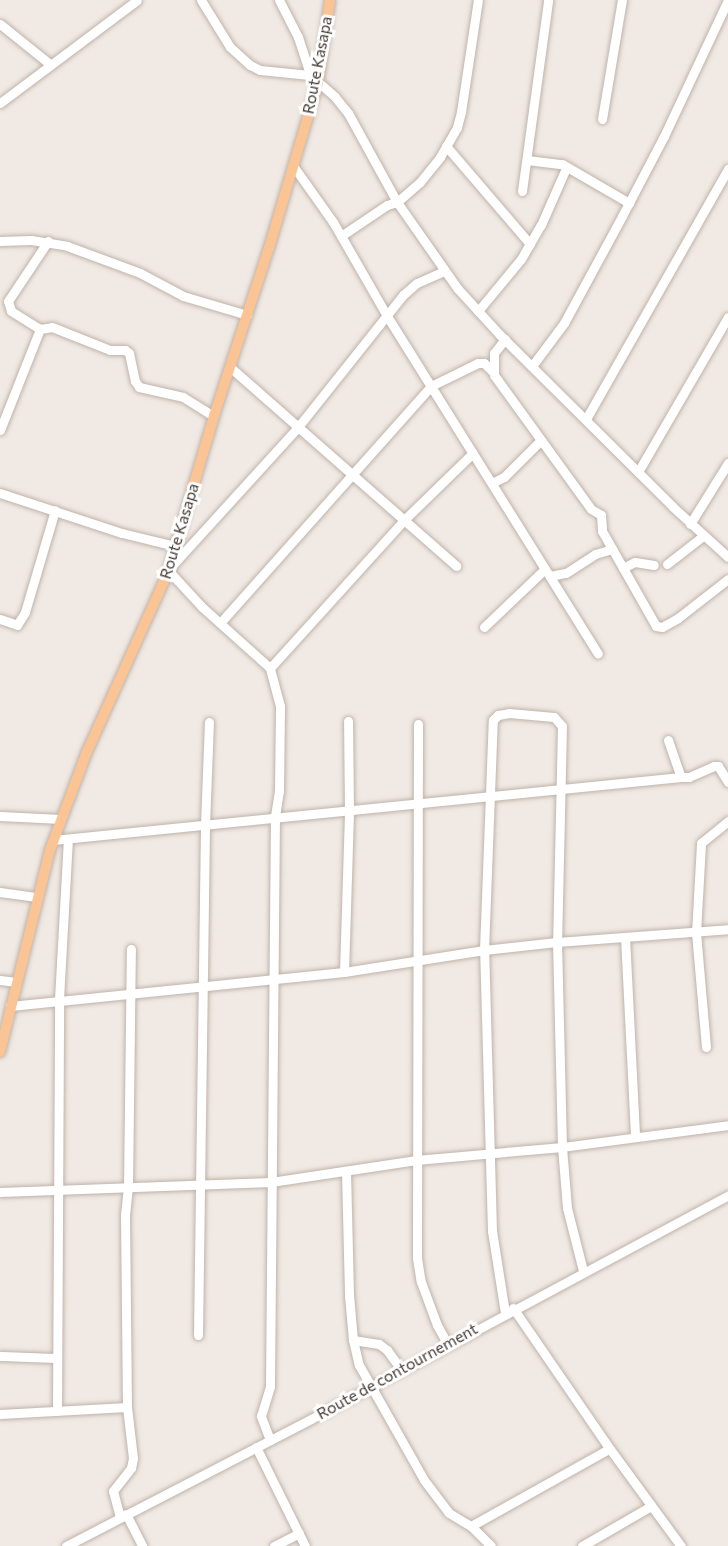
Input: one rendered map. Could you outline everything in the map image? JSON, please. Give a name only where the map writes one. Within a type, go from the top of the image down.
[{"type":"main road","name":"Route Kasapa","points":[[0,1052],[53,840],[86,754],[168,570],[176,546],[214,416],[294,167],[330,0]]},
{"type":"street","points":[[0,103],[137,0]]},
{"type":"street","points":[[201,0],[230,47],[250,65],[260,70],[314,79]]},
{"type":"street","points":[[279,0],[298,37],[314,79],[335,97],[348,113],[397,201],[444,272],[478,312],[690,524],[727,554]]},
{"type":"street","points":[[341,236],[387,205],[397,201],[420,182],[446,146],[457,127],[461,112],[478,0]]},
{"type":"street","points":[[522,191],[548,0]]},
{"type":"street","points":[[602,119],[622,0]]},
{"type":"street","points":[[532,366],[564,323],[629,203],[664,136],[728,0]]},
{"type":"street","points":[[0,24],[51,65]]},
{"type":"street","points":[[446,146],[530,244]]},
{"type":"street","points":[[527,160],[562,164],[629,203]]},
{"type":"street","points":[[294,167],[312,190],[341,236],[387,316],[598,654]]},
{"type":"street","points":[[478,312],[504,283],[530,244],[566,168]]},
{"type":"street","points":[[586,419],[728,169]]},
{"type":"street","points":[[0,241],[48,241],[140,273],[183,296],[247,315]]},
{"type":"street","points":[[48,241],[8,301],[11,311],[40,329],[52,327],[110,350],[125,350],[129,353],[135,381],[139,387],[183,397],[214,416]]},
{"type":"street","points":[[270,1440],[261,1416],[270,1386],[275,816],[279,791],[280,706],[270,668],[220,623],[168,570],[298,428],[410,288],[444,272]]},
{"type":"street","points":[[638,472],[728,317]]},
{"type":"street","points":[[0,430],[40,329]]},
{"type":"street","points":[[494,372],[494,353],[505,339]]},
{"type":"street","points":[[220,623],[431,386],[478,363],[484,363],[494,372],[591,508],[601,514],[602,529],[612,549],[643,606],[659,627],[678,618],[728,579]]},
{"type":"street","points":[[231,368],[456,566]]},
{"type":"street","points":[[492,483],[504,477],[541,440]]},
{"type":"street","points":[[270,668],[404,520],[473,453]]},
{"type":"street","points":[[690,524],[728,463]]},
{"type":"street","points":[[0,493],[122,533],[176,546]]},
{"type":"street","points":[[0,619],[17,625],[26,612],[55,510]]},
{"type":"street","points":[[667,564],[703,536]]},
{"type":"street","points":[[484,627],[547,573],[566,573],[595,554],[612,549]]},
{"type":"street","points":[[623,568],[635,562],[654,565]]},
{"type":"street","points":[[583,1271],[567,1208],[562,1147],[557,942],[562,726],[559,721],[542,714],[509,713],[498,715],[494,720],[484,950],[492,1231],[509,1310],[681,1546]]},
{"type":"street","points":[[344,972],[349,811],[348,721]]},
{"type":"street","points":[[198,1335],[205,825],[210,722]]},
{"type":"street","points":[[418,724],[417,1258],[429,1303],[447,1343]]},
{"type":"street","points":[[668,740],[681,777]]},
{"type":"street","points":[[53,840],[275,816],[349,811],[689,777],[714,766],[718,766],[728,782]]},
{"type":"street","points":[[0,816],[61,819]]},
{"type":"street","points":[[706,1047],[696,933],[701,843],[728,821]]},
{"type":"street","points":[[57,1411],[59,999],[68,840]]},
{"type":"street","points":[[0,892],[37,897]]},
{"type":"street","points":[[10,1006],[59,999],[344,972],[484,950],[557,942],[728,929]]},
{"type":"street","points":[[626,937],[635,1137]]},
{"type":"street","points":[[131,949],[128,1187],[125,1215],[127,1407],[134,1458],[131,1468],[113,1491],[123,1516],[142,1546]]},
{"type":"street","points":[[0,980],[16,982]]},
{"type":"street","points":[[0,1192],[271,1182],[416,1160],[562,1147],[728,1125]]},
{"type":"street","points":[[346,1171],[349,1294],[353,1340],[359,1365],[424,1480],[449,1513],[471,1526],[491,1546]]},
{"type":"street","name":"Route de contournement","points":[[66,1546],[270,1440],[447,1343],[728,1195]]},
{"type":"street","points":[[353,1340],[379,1344],[387,1350],[401,1369]]},
{"type":"street","points":[[0,1356],[57,1358]]},
{"type":"street","points":[[0,1414],[127,1407]]},
{"type":"street","points":[[256,1447],[305,1546]]},
{"type":"street","points":[[471,1526],[609,1449]]},
{"type":"street","points":[[583,1546],[651,1506]]},
{"type":"street","points":[[274,1546],[299,1533]]}]
